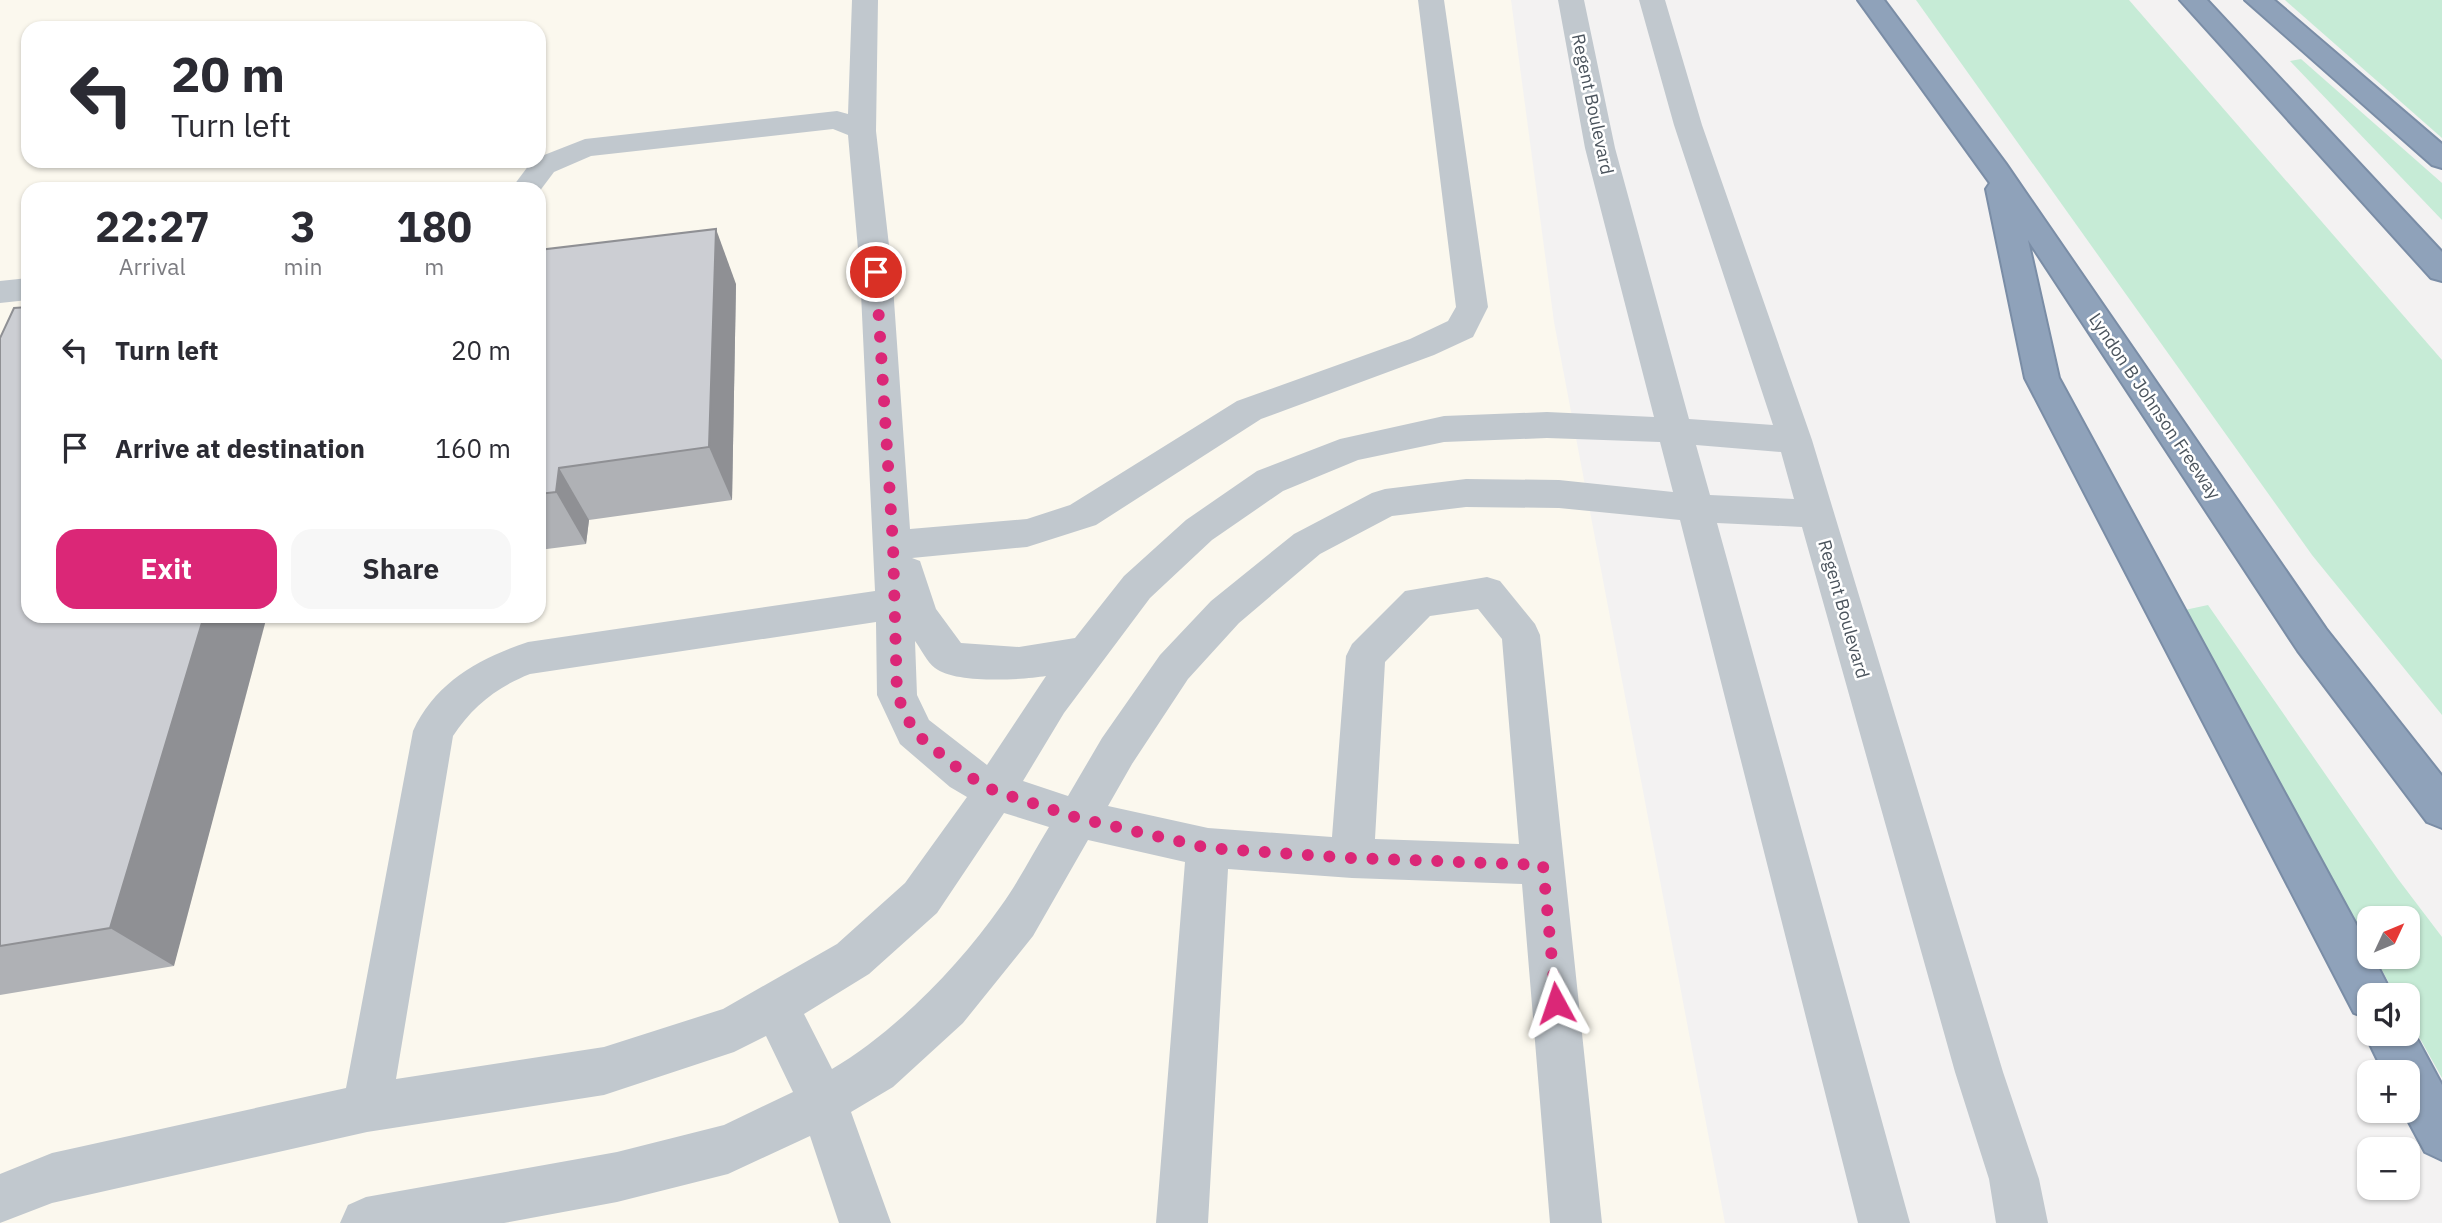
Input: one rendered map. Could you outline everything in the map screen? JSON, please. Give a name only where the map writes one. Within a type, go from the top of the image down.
[{"type":"highway","name":"Lyndon B Johnson Freeway","points":[[1871,0],[1996,170],[2312,640],[2442,809]]},
{"type":"highway","points":[[2193,0],[2442,271]]},
{"type":"highway","points":[[2258,0],[2442,159]]},
{"type":"highway","points":[[1996,170],[2042,378],[2363,983]]},
{"type":"highway","points":[[2395,1046],[2442,1135]]},
{"type":"street","points":[[865,0],[862,131],[876,272],[893,545],[897,695],[914,732],[965,774],[995,791],[1078,818],[1208,848],[1352,858],[1543,865]]},
{"type":"street","points":[[893,545],[1027,533],[1083,515],[1249,411],[1422,347],[1461,329],[1472,307],[1431,0]]},
{"type":"street","name":"Regent Boulevard","points":[[1571,0],[1600,148],[1884,1223]]},
{"type":"street","name":"Regent Boulevard","points":[[1652,0],[1688,125],[1795,440],[1979,1072],[2014,1179],[2022,1223]]},
{"type":"street","points":[[546,165],[585,148],[837,120],[862,131]]},
{"type":"street","points":[[531,182],[542,168]]},
{"type":"street","points":[[0,292],[21,290]]},
{"type":"street","points":[[0,1199],[52,1178],[175,1149],[367,1108],[604,1070],[734,1029],[853,959],[922,898],[995,791],[1050,701],[1137,587],[1199,530],[1270,481],[1352,448],[1444,429],[1547,425],[1674,430],[1795,440]]},
{"type":"street","points":[[366,1223],[617,1177],[727,1149],[822,1102],[876,1070],[947,1007],[1017,921],[1117,751],[1174,667],[1225,612],[1307,544],[1385,503],[1466,493],[1559,494],[1694,508],[1816,514]]},
{"type":"street","points":[[893,545],[905,565],[918,614],[949,657],[986,665],[1017,666],[1087,652]]},
{"type":"street","points":[[1352,858],[1366,656],[1419,602],[1487,592],[1521,635],[1576,1223]]},
{"type":"street","points":[[367,1108],[433,731],[470,684],[498,668],[528,658],[895,604]]},
{"type":"street","points":[[1182,1223],[1208,848]]},
{"type":"street","points":[[775,1005],[822,1102],[865,1223]]},
{"type":"shaded area","points":[[0,0],[1511,0],[1554,322],[1725,1223],[0,1223]]},
{"type":"green space","points":[[1916,0],[2129,0],[2442,360],[2442,715],[2312,555]]},
{"type":"green space","points":[[2285,0],[2442,0],[2442,138]]},
{"type":"green space","points":[[2301,59],[2442,183],[2442,220],[2290,61]]},
{"type":"green space","points":[[2208,605],[2418,906],[2357,906],[2357,927],[2180,611]]},
{"type":"green space","points":[[2420,908],[2442,937],[2442,1078],[2420,1039],[2420,983],[2389,983],[2382,970],[2420,970]]},
{"type":"building","points":[[716,229],[709,447],[559,468],[556,492],[546,493],[546,249]]},
{"type":"building","points":[[14,308],[21,308],[21,623],[202,623],[110,928],[0,946],[0,338]]},
{"type":"route","points":[[876,272],[893,545],[897,695],[914,732],[965,774],[995,791],[1078,818],[1208,848],[1352,858],[1543,865],[1556,1003]]}]
